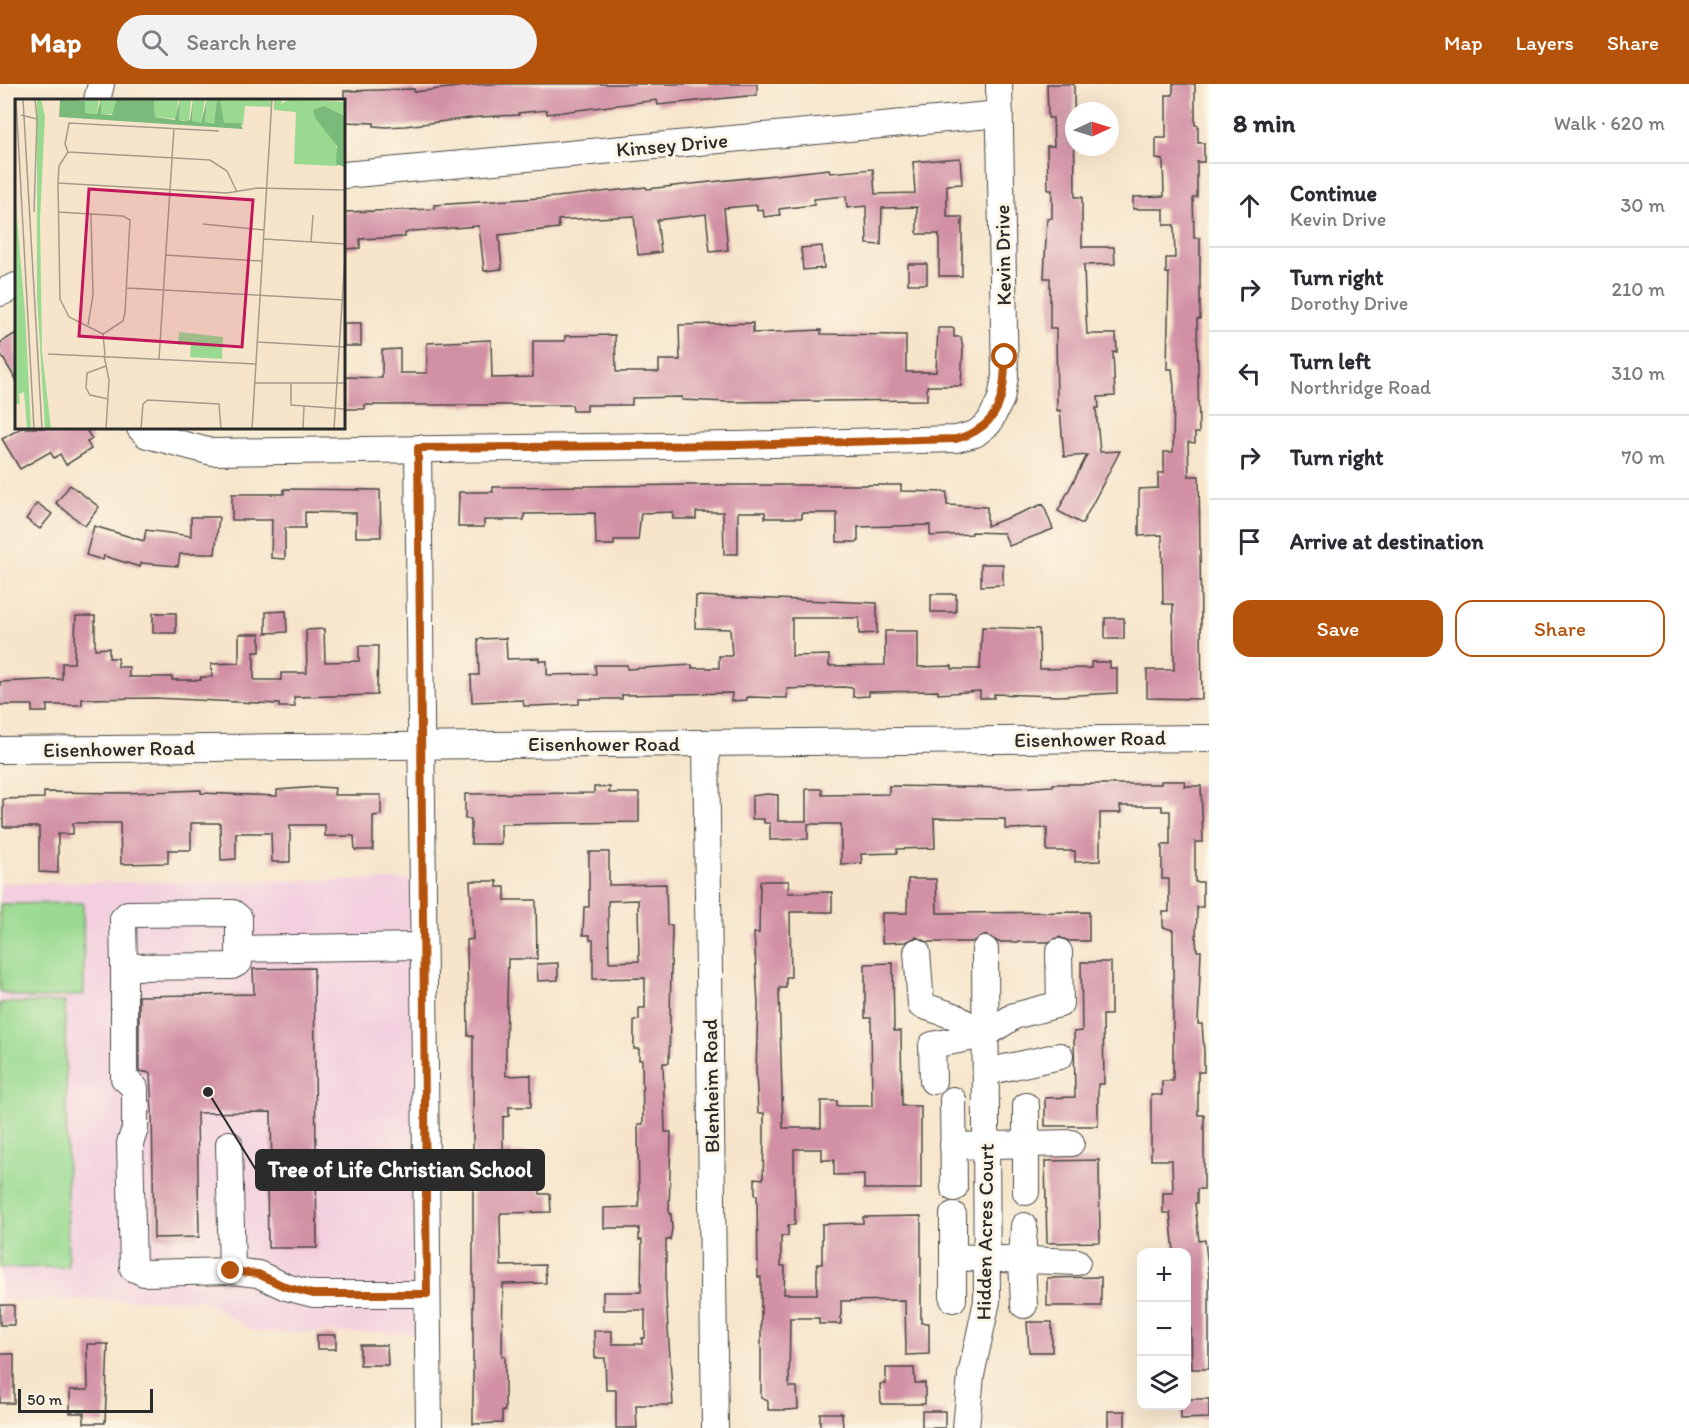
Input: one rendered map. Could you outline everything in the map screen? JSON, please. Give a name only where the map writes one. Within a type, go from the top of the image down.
[{"type":"street","points":[[97,99],[101,84]]},
{"type":"street","name":"Kevin Drive","points":[[418,448],[939,441],[975,434],[989,423],[1001,399],[1005,377],[999,84]]},
{"type":"street","name":"Kinsey Drive","points":[[345,175],[1000,114]]},
{"type":"street","points":[[0,293],[15,286]]},
{"type":"street","points":[[141,429],[147,435],[212,452],[418,448],[429,1428]]},
{"type":"street","name":"Eisenhower Road","points":[[0,750],[1209,738]]},
{"type":"street","name":"Blenheim Road","points":[[706,743],[715,1428]]},
{"type":"street","points":[[124,967],[232,966],[239,962],[239,918],[233,913],[128,914],[123,918],[124,1078],[135,1088],[135,1129],[130,1143],[133,1268],[144,1273],[231,1271],[258,1274],[286,1287],[313,1294],[427,1294]]},
{"type":"street","points":[[239,949],[423,946]]},
{"type":"street","name":"Hidden Acres Court","points":[[966,1428],[971,1375],[987,1301],[986,950]]},
{"type":"street","points":[[918,952],[921,1005],[954,1016],[985,1035]]},
{"type":"street","points":[[933,1081],[932,1045],[985,1035],[1014,1016],[1060,1004],[1059,952]]},
{"type":"street","points":[[986,1072],[1060,1056]]},
{"type":"street","points":[[952,1100],[954,1188]]},
{"type":"street","points":[[1026,1106],[1026,1192]]},
{"type":"street","points":[[953,1146],[1071,1143]]},
{"type":"street","points":[[229,1144],[231,1271]]},
{"type":"street","points":[[953,1215],[954,1299]]},
{"type":"street","points":[[1024,1226],[1022,1259],[1024,1305]]},
{"type":"street","points":[[953,1257],[1077,1262]]},
{"type":"shaded area","points":[[413,880],[419,1333],[256,1332],[201,1300],[0,1300],[0,883]]},
{"type":"green space","points":[[83,903],[84,994],[31,998],[0,991],[0,904]]},
{"type":"green space","points":[[65,1002],[68,1267],[0,1268],[0,1003]]},
{"type":"building","points":[[484,84],[757,84],[757,95],[658,105],[657,100],[547,114],[547,110],[518,113],[519,115],[479,117],[405,126],[386,127],[374,126],[374,123],[345,122],[344,91],[414,89],[414,92]]},
{"type":"building","points":[[1047,84],[1074,84],[1074,102],[1065,102],[1065,156],[1075,156],[1075,197],[1082,197],[1082,247],[1114,247],[1115,264],[1084,265],[1087,334],[1116,334],[1117,352],[1113,352],[1115,396],[1098,397],[1099,408],[1096,408],[1100,452],[1120,451],[1082,524],[1058,511],[1087,455],[1064,457],[1060,410],[1057,411],[1056,328],[1050,328],[1050,278],[1044,278],[1047,219],[1052,218],[1052,190],[1048,190],[1047,146],[1054,146],[1053,118],[1048,118]]},
{"type":"building","points":[[1173,84],[1195,84],[1195,125],[1198,125],[1198,143],[1204,143],[1204,162],[1197,162],[1197,197],[1193,197],[1194,238],[1200,238],[1200,319],[1197,319],[1199,433],[1195,433],[1195,443],[1188,442],[1189,476],[1199,476],[1202,699],[1147,698],[1147,670],[1174,670],[1173,604],[1163,604],[1162,535],[1139,536],[1139,489],[1158,488],[1158,473],[1164,473],[1164,452],[1173,452],[1174,387],[1172,369],[1167,369],[1169,273],[1166,273],[1166,258],[1175,258],[1174,225],[1164,225],[1164,209],[1133,209],[1133,197],[1164,196],[1163,160],[1156,159],[1156,138],[1166,138],[1166,95],[1173,95]]},
{"type":"building","points":[[960,158],[962,184],[947,185],[947,217],[962,217],[962,276],[939,276],[939,234],[917,234],[917,207],[882,208],[881,245],[867,244],[866,206],[847,208],[846,196],[814,199],[814,205],[779,209],[780,215],[764,217],[763,209],[757,210],[757,205],[724,208],[728,250],[710,252],[706,214],[657,220],[661,252],[638,255],[634,216],[558,220],[559,228],[499,235],[502,269],[484,271],[479,226],[414,231],[405,233],[405,237],[360,239],[360,248],[345,249],[345,212],[434,209],[434,205],[556,197],[646,187],[647,189],[829,169],[830,173],[873,169],[875,194],[915,193],[913,162]]},
{"type":"building","points":[[822,246],[824,268],[803,270],[801,248]]},
{"type":"building","points":[[908,264],[927,264],[927,284],[908,284]]},
{"type":"building","points":[[345,323],[361,323],[361,346],[345,346]]},
{"type":"building","points":[[753,323],[753,333],[821,330],[821,334],[906,335],[906,372],[936,372],[938,328],[954,328],[954,337],[961,337],[963,349],[961,386],[927,386],[927,400],[728,402],[682,400],[682,397],[632,398],[632,405],[587,405],[587,411],[573,411],[572,405],[365,405],[365,409],[346,409],[346,377],[382,378],[382,350],[400,349],[400,373],[427,373],[427,343],[491,340],[492,378],[533,377],[533,341],[565,341],[565,336],[615,335],[616,372],[659,372],[659,360],[680,360],[679,325]]},
{"type":"building","points":[[15,334],[15,378],[0,353],[0,343]]},
{"type":"building","points":[[19,429],[86,429],[92,439],[87,442],[91,449],[66,465],[60,454],[54,458],[50,452],[20,469],[2,439]]},
{"type":"building","points":[[70,485],[99,507],[85,526],[56,503]]},
{"type":"building","points":[[901,485],[901,491],[947,492],[947,505],[987,507],[987,526],[1043,504],[1053,529],[1009,546],[1004,533],[972,532],[972,534],[930,536],[930,525],[858,527],[858,542],[837,542],[837,513],[802,513],[802,518],[765,518],[765,512],[738,512],[738,554],[724,554],[723,512],[696,512],[696,519],[673,519],[673,512],[641,513],[638,540],[614,540],[614,545],[596,545],[595,513],[524,514],[524,520],[484,520],[484,527],[458,527],[459,492],[493,492],[493,487]]},
{"type":"building","points":[[284,489],[380,490],[381,537],[356,537],[356,513],[305,512],[305,528],[285,528],[285,559],[271,558],[272,520],[232,520],[232,494],[284,494]]},
{"type":"building","points":[[37,503],[52,514],[40,529],[26,519]]},
{"type":"building","points":[[191,517],[219,517],[215,554],[180,554],[178,566],[141,563],[140,567],[104,556],[103,560],[86,555],[94,526],[144,541],[146,530],[191,536]]},
{"type":"building","points":[[981,564],[1003,564],[1003,585],[981,586]]},
{"type":"building","points":[[931,594],[956,594],[956,612],[931,612]]},
{"type":"building","points":[[696,596],[877,603],[877,633],[859,634],[859,618],[792,618],[792,656],[829,655],[829,666],[885,665],[885,631],[918,631],[918,667],[952,666],[952,669],[980,669],[982,627],[1039,629],[1040,669],[1091,668],[1091,662],[1110,662],[1110,668],[1117,668],[1117,693],[1059,696],[994,694],[994,698],[980,698],[980,691],[938,694],[938,691],[869,692],[869,696],[853,697],[853,688],[843,687],[787,689],[787,698],[747,697],[747,700],[731,701],[732,693],[622,695],[622,699],[579,699],[579,704],[533,706],[524,706],[523,700],[472,702],[471,675],[479,675],[478,639],[506,638],[507,659],[539,658],[539,661],[547,661],[547,675],[596,674],[595,665],[627,665],[627,669],[692,665],[692,668],[719,668],[719,656],[732,656],[730,629],[695,628]]},
{"type":"building","points":[[286,611],[287,632],[266,633],[266,612]]},
{"type":"building","points":[[153,613],[176,613],[176,633],[153,633]]},
{"type":"building","points":[[76,616],[95,616],[95,649],[109,648],[109,658],[118,658],[118,667],[129,667],[129,677],[172,677],[172,680],[201,680],[201,677],[212,677],[211,664],[239,663],[239,634],[260,634],[260,652],[254,652],[254,680],[281,680],[281,673],[307,673],[306,630],[324,629],[325,662],[359,661],[359,646],[378,646],[377,695],[294,697],[295,707],[279,707],[279,704],[155,698],[82,699],[82,705],[47,705],[47,712],[32,712],[32,705],[0,705],[0,682],[62,679],[62,663],[74,663]]},
{"type":"building","points":[[1105,618],[1124,618],[1124,639],[1105,639]]},
{"type":"building","points":[[1161,781],[1185,781],[1184,786],[1201,786],[1203,842],[1195,842],[1195,882],[1203,882],[1203,907],[1197,907],[1196,940],[1197,951],[1201,951],[1198,1024],[1202,1024],[1204,1072],[1198,1072],[1198,1115],[1204,1115],[1204,1189],[1197,1189],[1197,1203],[1195,1203],[1199,1241],[1205,1240],[1209,1277],[1209,1369],[1192,1369],[1191,1248],[1174,1248],[1170,1213],[1163,1213],[1163,1193],[1173,1193],[1172,1160],[1151,1160],[1151,1095],[1162,1095],[1162,1081],[1173,1081],[1173,930],[1163,927],[1163,912],[1169,912],[1169,879],[1162,879],[1162,845],[1170,845],[1170,811],[1162,811],[1162,806],[1120,806],[1121,813],[1100,813],[1100,861],[1075,862],[1075,851],[1047,851],[1047,828],[1005,829],[1005,819],[934,818],[935,848],[897,849],[897,853],[861,854],[862,863],[841,864],[841,824],[808,824],[808,839],[770,840],[770,823],[764,823],[764,819],[752,819],[752,796],[767,794],[778,795],[778,821],[806,821],[806,789],[822,789],[822,795],[889,794],[889,786],[1012,788],[1053,786],[1053,784],[1161,784]]},
{"type":"building","points":[[594,787],[610,787],[609,793],[639,793],[639,822],[501,824],[501,844],[471,844],[471,819],[465,819],[465,794],[594,793]]},
{"type":"building","points":[[335,788],[334,795],[381,795],[381,815],[373,816],[373,850],[355,850],[354,836],[325,836],[325,825],[290,825],[290,862],[272,862],[271,833],[236,833],[236,859],[221,860],[220,823],[191,823],[191,850],[168,850],[168,863],[121,864],[120,823],[73,823],[73,834],[58,834],[58,873],[39,872],[39,827],[3,827],[3,799],[44,798],[44,792],[125,793],[201,790],[201,793],[277,796],[277,790]]},
{"type":"building","points":[[589,852],[609,852],[609,885],[666,884],[667,925],[672,925],[669,1063],[663,1063],[665,1132],[671,1132],[669,1214],[671,1214],[672,1229],[670,1240],[666,1240],[666,1297],[673,1405],[636,1405],[637,1428],[616,1428],[616,1390],[606,1390],[605,1358],[595,1358],[594,1331],[612,1331],[612,1344],[642,1344],[642,1338],[645,1338],[645,1310],[603,1310],[603,1292],[641,1292],[642,1240],[639,1240],[639,1228],[604,1228],[604,1208],[639,1207],[638,1124],[643,1124],[642,1060],[639,1060],[639,1049],[634,1049],[634,1020],[639,1020],[639,1008],[645,1008],[645,978],[593,979],[593,940],[590,940],[590,935],[583,935],[584,907],[589,907]],"holes":[[[638,900],[639,961],[609,962],[608,901]]]},
{"type":"building","points":[[908,879],[936,879],[937,913],[1089,912],[1089,941],[1069,941],[1059,937],[1049,942],[998,942],[986,935],[972,942],[928,942],[916,937],[906,942],[882,943],[882,913],[907,913]]},
{"type":"building","points":[[470,881],[497,881],[497,887],[505,887],[505,900],[536,900],[537,959],[508,959],[506,1076],[531,1075],[531,1107],[509,1107],[509,1116],[503,1117],[503,1150],[512,1150],[512,1153],[540,1152],[540,1194],[550,1194],[551,1212],[501,1213],[501,1266],[545,1265],[546,1283],[503,1284],[502,1356],[505,1356],[505,1411],[502,1411],[502,1423],[473,1424],[473,1036],[468,1036],[467,940],[473,939]]},
{"type":"building","points":[[760,881],[789,881],[788,893],[832,892],[832,912],[790,912],[791,977],[786,977],[786,988],[779,988],[783,1128],[821,1128],[821,1101],[837,1101],[837,1106],[872,1106],[871,1018],[865,1018],[865,964],[893,963],[894,1031],[901,1031],[902,1106],[921,1106],[921,1189],[864,1189],[864,1174],[834,1175],[834,1160],[822,1160],[822,1149],[794,1149],[795,1225],[788,1225],[788,1236],[781,1236],[781,1266],[785,1266],[784,1294],[817,1294],[817,1264],[822,1264],[822,1224],[863,1223],[863,1217],[921,1216],[921,1323],[929,1323],[929,1354],[906,1355],[905,1300],[841,1301],[841,1324],[819,1324],[819,1318],[790,1318],[789,1387],[797,1387],[798,1409],[788,1410],[768,1410],[768,1401],[761,1398],[761,1277],[758,1277],[755,1178],[763,1179],[764,1113],[758,1113],[756,1071],[758,1004],[754,933],[759,933]]},
{"type":"building","points":[[1081,962],[1111,962],[1111,1015],[1103,1015],[1104,1084],[1098,1084],[1098,1126],[1045,1126],[1045,1098],[1075,1097],[1074,1032],[1082,1031]]},
{"type":"building","points":[[558,963],[558,980],[538,981],[537,964]]},
{"type":"building","points":[[314,968],[317,1248],[268,1248],[267,1179],[272,1179],[271,1112],[197,1113],[199,1237],[154,1238],[150,1073],[139,1071],[139,996],[254,994],[253,969]]},
{"type":"building","points":[[1099,1160],[1100,1242],[1047,1243],[1045,1161]]},
{"type":"building","points":[[1101,1277],[1101,1306],[1047,1306],[1047,1278]]},
{"type":"building","points":[[0,1305],[14,1305],[14,1325],[0,1325]]},
{"type":"building","points":[[1027,1322],[1052,1322],[1052,1352],[1029,1352]]},
{"type":"building","points":[[317,1335],[336,1335],[336,1349],[317,1349]]},
{"type":"building","points":[[87,1344],[108,1344],[105,1423],[84,1423],[84,1413],[70,1413],[70,1390],[88,1390]]},
{"type":"building","points":[[360,1345],[387,1345],[388,1365],[360,1365]]},
{"type":"building","points":[[0,1354],[14,1354],[14,1403],[0,1403]]},
{"type":"building","points":[[886,1368],[914,1368],[915,1383],[925,1383],[925,1404],[881,1404],[880,1384],[886,1384]]},
{"type":"building","points":[[1191,1399],[1209,1399],[1209,1418],[1181,1419],[1181,1410],[1191,1410]]},
{"type":"building","points":[[922,1411],[945,1411],[945,1428],[922,1428]]},
{"type":"building","points":[[1108,1411],[1125,1411],[1125,1428],[1108,1428]]},
{"type":"building","points":[[820,1413],[842,1413],[843,1428],[820,1428]]},
{"type":"place","name":"Tree of Life Christian School","points":[[208,1092]]},
{"type":"route","points":[[231,1271],[258,1274],[286,1287],[313,1294],[427,1294],[418,448],[737,445],[956,439],[975,434],[989,423],[1001,399],[1005,377],[1005,357]]}]
